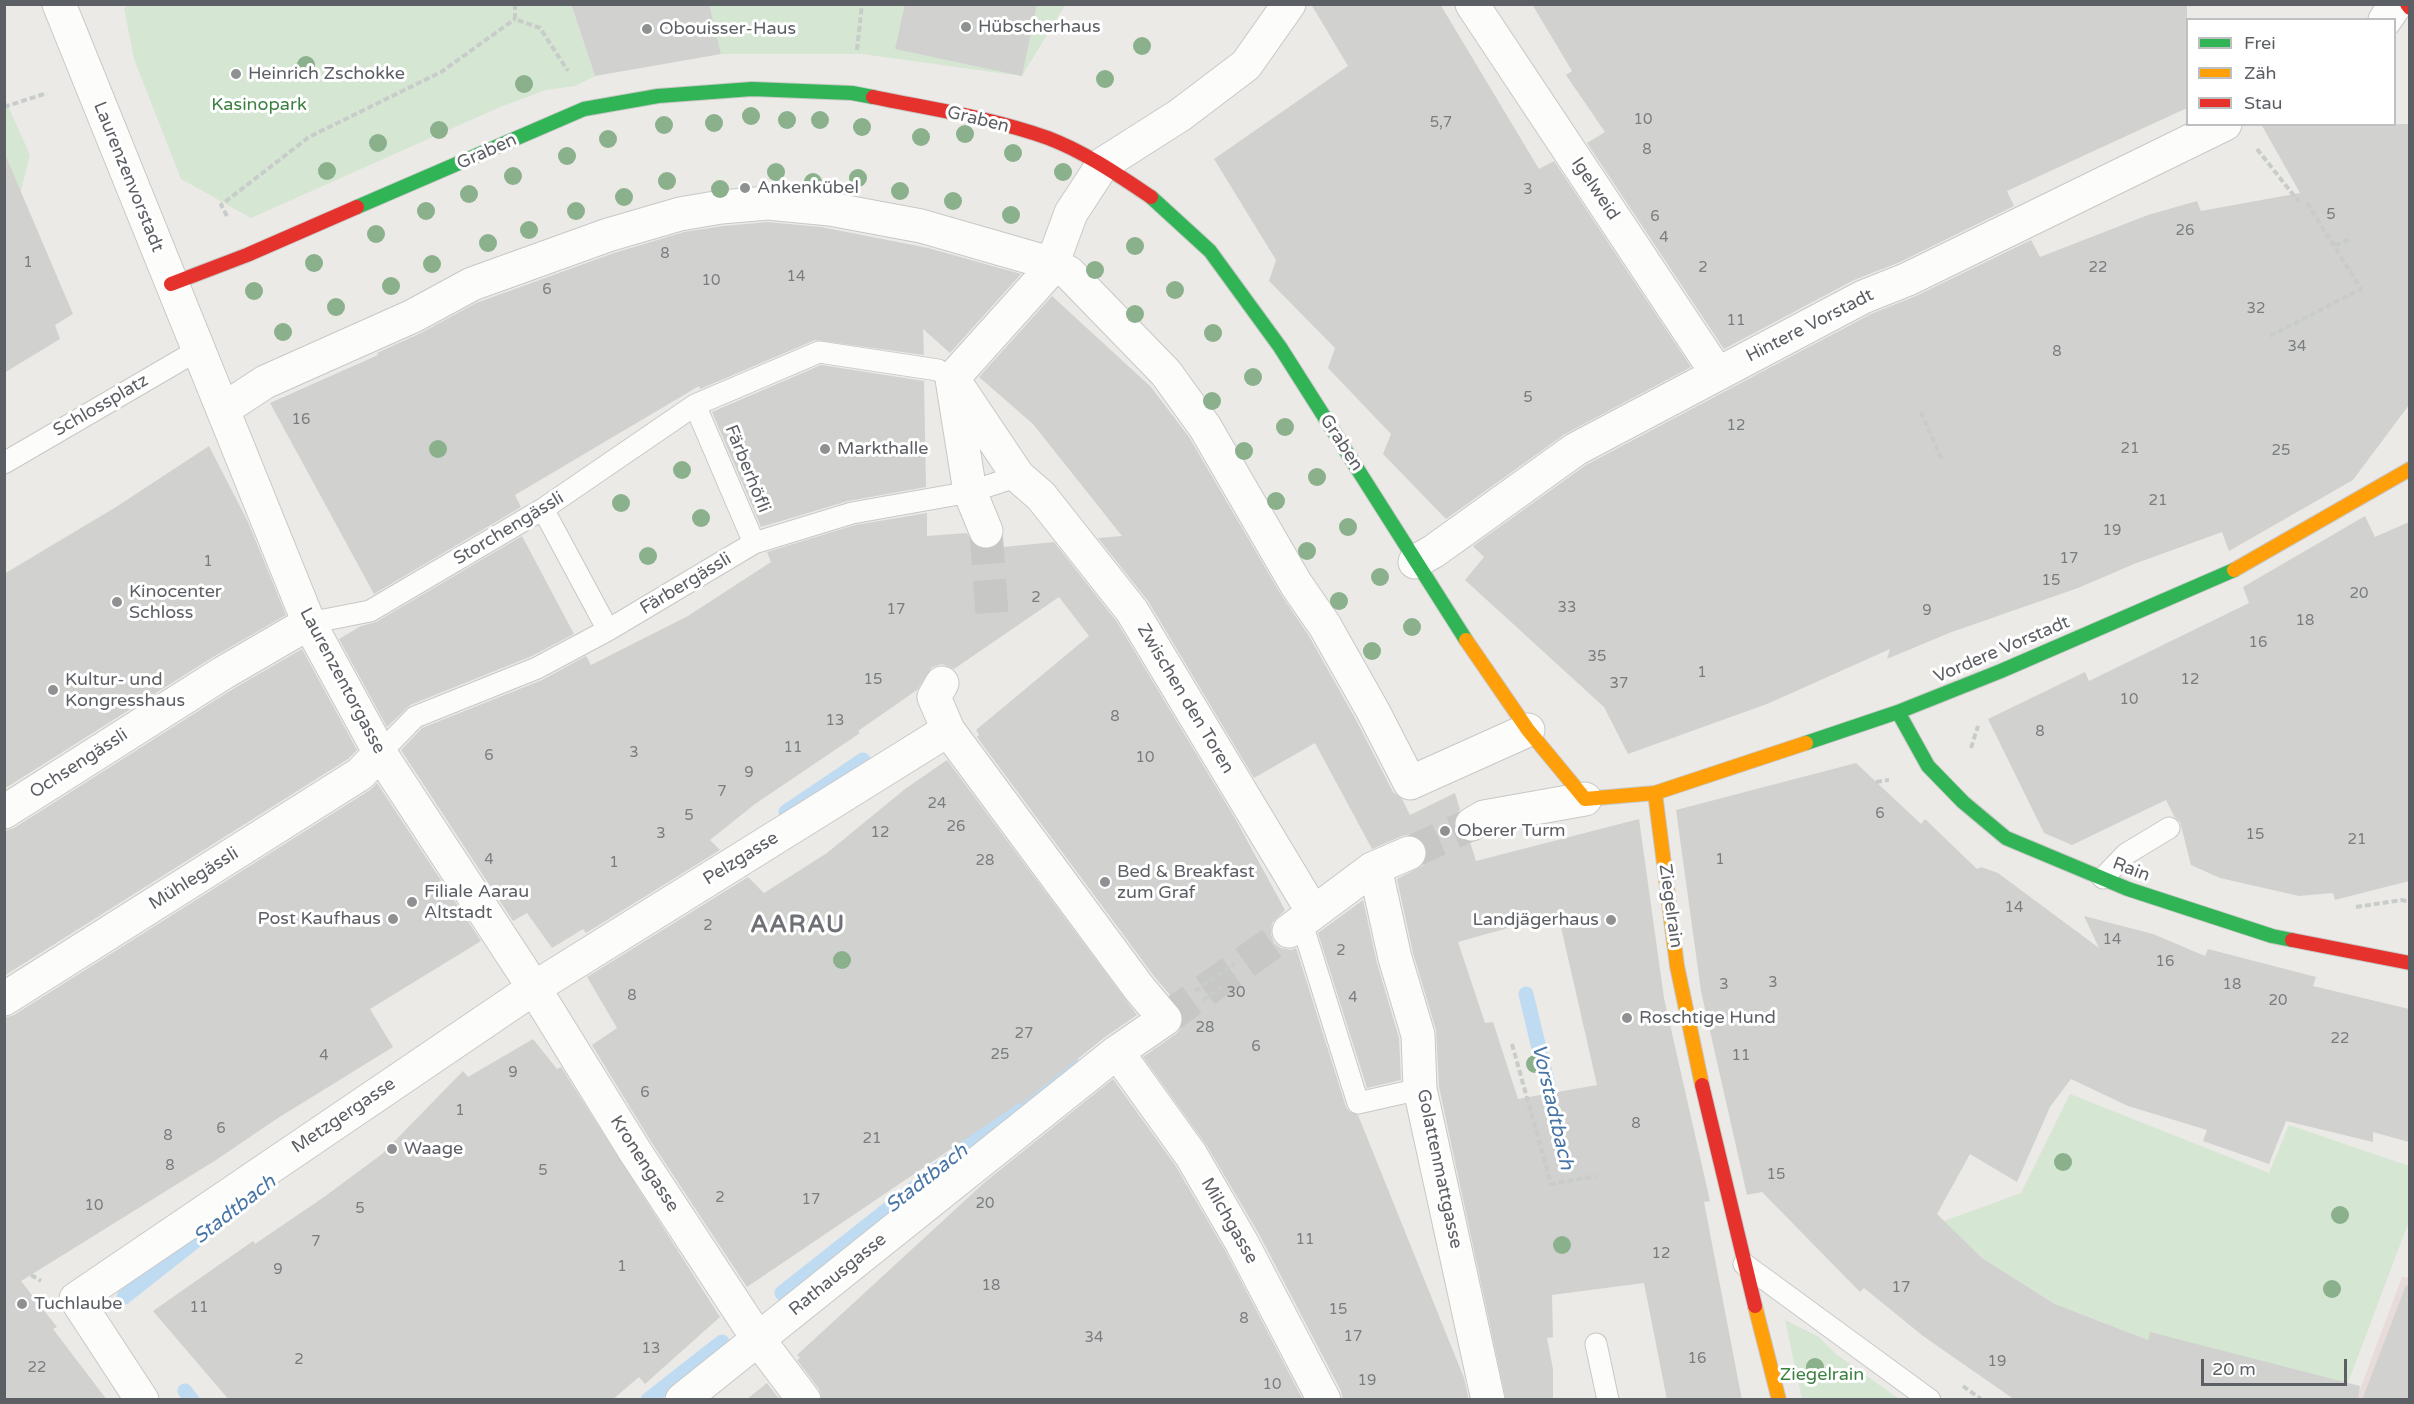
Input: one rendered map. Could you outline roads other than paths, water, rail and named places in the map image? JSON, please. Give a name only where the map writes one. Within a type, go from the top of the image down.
[{"type":"street","name":"Laurenzenvorstadt","points":[[59,4],[198,350]]},
{"type":"street","points":[[986,531],[970,492],[952,379],[1053,264],[1071,213],[1103,164],[1180,116],[1246,65],[1289,4]]},
{"type":"street","name":"Igelweid","points":[[1472,4],[1717,373]]},
{"type":"street","points":[[2386,18],[2397,4]]},
{"type":"street","name":"Graben","points":[[171,284],[258,251],[584,109],[658,96],[752,89],[852,93],[964,115],[1038,135],[1103,164],[1160,204],[1210,252],[1280,347],[1415,562],[1528,730],[1585,799]]},
{"type":"street","name":"Hintere Vorstadt","points":[[1415,562],[1434,551],[1576,449],[1717,373],[1863,297],[2238,133]]},
{"type":"street","points":[[224,409],[265,382],[412,316],[472,284],[609,235],[680,214],[768,203],[830,209],[921,226],[1053,264],[1069,273],[1166,373],[1205,427],[1296,584],[1325,626],[1410,783],[1528,730]]},
{"type":"street","name":"Laurenzentorgasse","points":[[198,350],[224,409],[309,623],[380,753],[534,988]]},
{"type":"street","name":"Zwischen den Toren","points":[[952,379],[1030,486],[1132,610],[1300,922]]},
{"type":"street","name":"Vordere Vorstadt","points":[[1585,799],[1655,793],[1898,712],[2001,671],[2227,574],[2409,469]]},
{"type":"street","name":"Ochsengässli","points":[[4,812],[223,673],[309,623]]},
{"type":"street","points":[[942,683],[934,698],[948,730]]},
{"type":"street","name":"Rain","points":[[1898,712],[1928,766],[1963,802],[2006,838],[2128,889],[2272,936],[2409,963]]},
{"type":"street","name":"Pelzgasse","points":[[534,988],[948,730]]},
{"type":"street","name":"Rathausgasse","points":[[682,1400],[1116,1052],[1165,1019],[1139,988],[948,730]]},
{"type":"street","name":"Mühlegässli","points":[[4,999],[360,774],[380,753]]},
{"type":"street","name":"Ziegelrain","points":[[1655,793],[1667,894],[1688,1021],[1744,1264],[1779,1400]]},
{"type":"street","points":[[1472,824],[1484,817],[1585,799]]},
{"type":"street","points":[[1300,922],[1372,869],[1409,852]]},
{"type":"street","name":"Golattenmattgasse","points":[[1372,869],[1378,880],[1395,958],[1418,1035],[1420,1089],[1488,1400]]},
{"type":"street","name":"Kronengasse","points":[[534,988],[636,1153],[758,1339],[804,1400]]},
{"type":"street","name":"Metzgergasse","points":[[142,1400],[76,1299],[534,988]]},
{"type":"street","name":"Milchgasse","points":[[1116,1052],[1191,1155],[1242,1243],[1324,1400]]},
{"type":"lane","name":"Schlossplatz","points":[[4,463],[198,350]]},
{"type":"lane","name":"Storchengässli","points":[[309,623],[370,611],[543,509],[695,405],[819,352],[938,370],[952,379]]},
{"type":"lane","points":[[695,405],[754,543]]},
{"type":"lane","name":"Färbergässli","points":[[380,753],[415,717],[537,668],[608,630],[754,543],[852,513],[970,492],[1030,486]]},
{"type":"lane","points":[[543,509],[608,630]]},
{"type":"lane","points":[[2103,878],[2126,854],[2169,828]]},
{"type":"lane","points":[[1300,922],[1358,1103],[1420,1089]]},
{"type":"lane","points":[[1744,1264],[1930,1400]]},
{"type":"lane","points":[[1596,1344],[1608,1400]]},
{"type":"waterway","name":"Stadtbach","points":[[786,812],[863,760]]},
{"type":"waterway","name":"Vorstadtbach","points":[[1526,994],[1554,1111]]},
{"type":"waterway","name":"Stadtbach","points":[[782,1293],[1072,1064]]},
{"type":"waterway","name":"Stadtbach","points":[[124,1297],[242,1204]]},
{"type":"waterway","name":"Stadtbach","points":[[648,1400],[722,1342]]},
{"type":"waterway","name":"Stadtbach","points":[[185,1391],[192,1400]]},
{"type":"tunnel","points":[[986,531],[992,613]]},
{"type":"tunnel","points":[[1409,853],[1472,824]]},
{"type":"tunnel","points":[[1165,1019],[1289,931]]},
{"type":"place","name":"Hübscherhaus","points":[[966,27]]},
{"type":"place","name":"Obouisser-Haus","points":[[647,29]]},
{"type":"place","name":"Heinrich Zschokke","points":[[236,74]]},
{"type":"place","name":"Ankenkübel","points":[[745,188]]},
{"type":"place","name":"Markthalle","points":[[825,449]]},
{"type":"place","name":"Kinocenter Schloss","points":[[117,602]]},
{"type":"place","name":"Kultur- und Kongresshaus","points":[[53,690]]},
{"type":"place","name":"Oberer Turm","points":[[1445,831]]},
{"type":"place","name":"Bed & Breakfast zum Graf","points":[[1105,882]]},
{"type":"place","name":"Filiale Aarau Altstadt","points":[[412,902]]},
{"type":"place","name":"Post Kaufhaus","points":[[393,919]]},
{"type":"place","name":"Landjägerhaus","points":[[1611,920]]},
{"type":"place","name":"Roschtige Hund","points":[[1627,1018]]},
{"type":"place","name":"Waage","points":[[392,1149]]},
{"type":"place","name":"Tuchlaube","points":[[22,1304]]},
{"type":"district","name":"AARAU","points":[[798,926]]},
{"type":"park label","name":"Kasinopark","points":[[259,105]]}]
